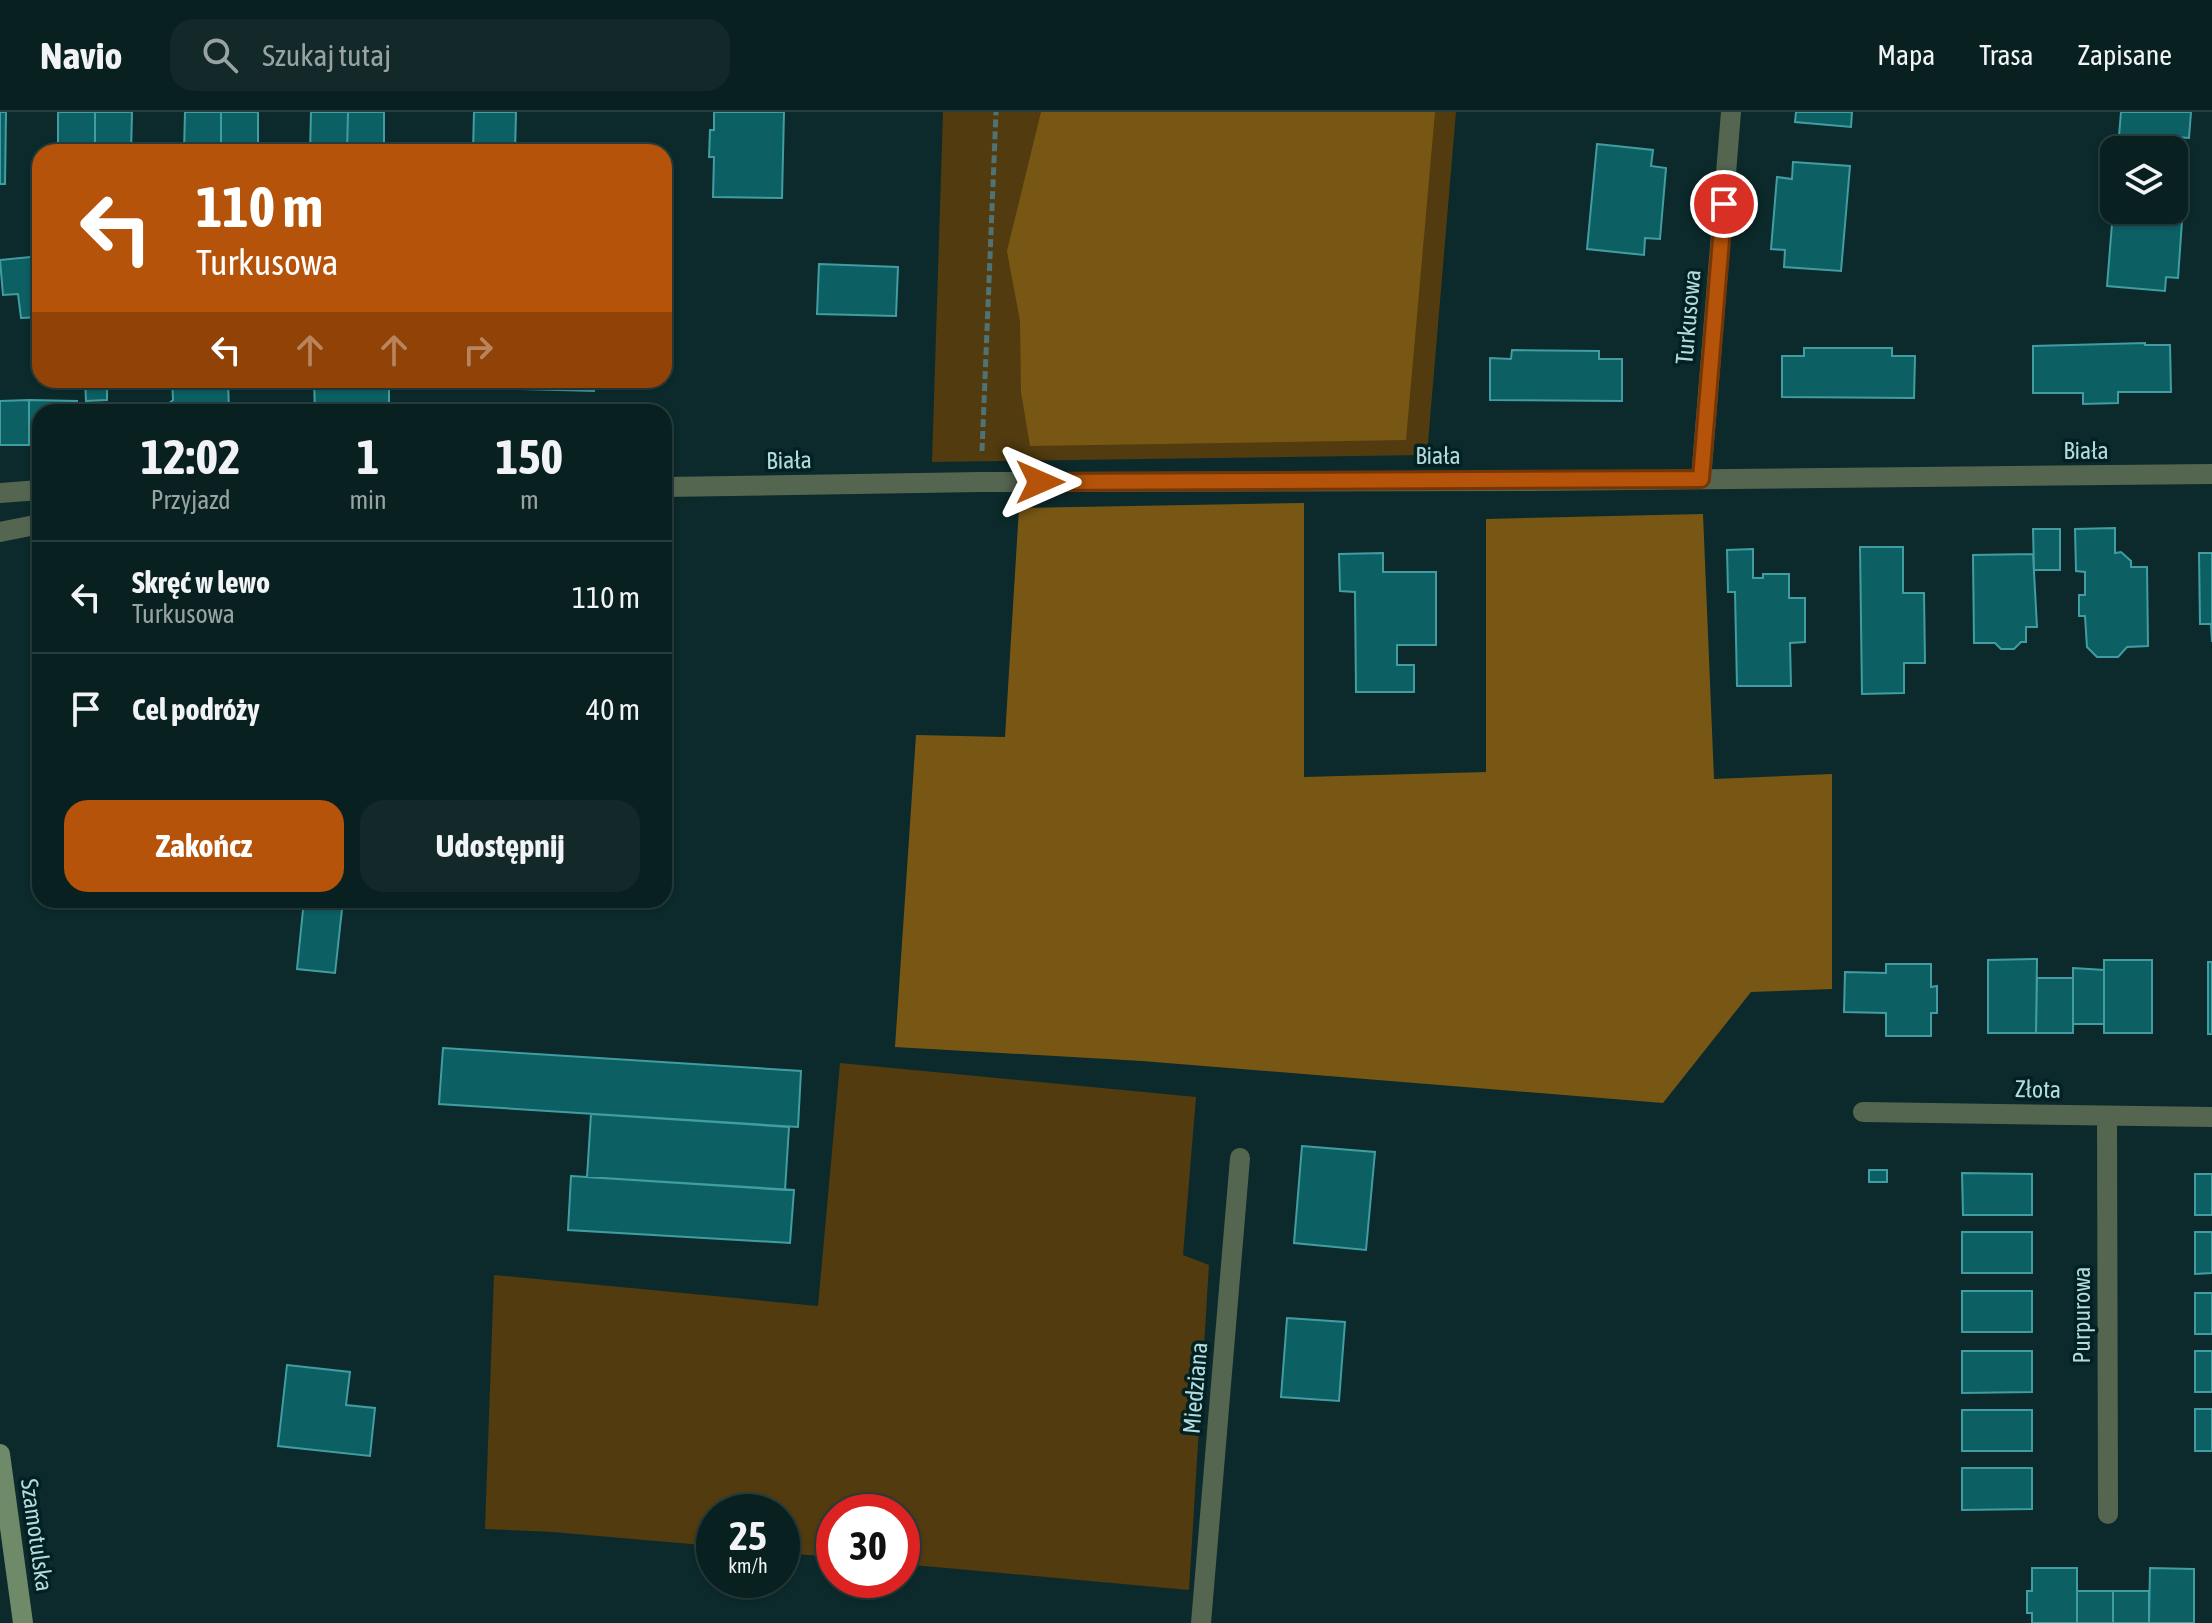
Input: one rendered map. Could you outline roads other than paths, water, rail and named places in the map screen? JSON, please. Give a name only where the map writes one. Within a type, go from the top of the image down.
[{"type":"street","name":"Turkusowa","points":[[1701,479],[1731,112]]},
{"type":"street","name":"Biała","points":[[672,487],[2212,474]]},
{"type":"street","points":[[0,493],[32,491]]},
{"type":"street","points":[[0,532],[32,526]]},
{"type":"street","name":"Złota","points":[[1863,1112],[2212,1117]]},
{"type":"street","name":"Purpurowa","points":[[2107,1116],[2108,1514]]},
{"type":"street","name":"Miedziana","points":[[1201,1623],[1240,1158]]},
{"type":"street","name":"Szamotulska","points":[[0,1454],[23,1623]]}]
